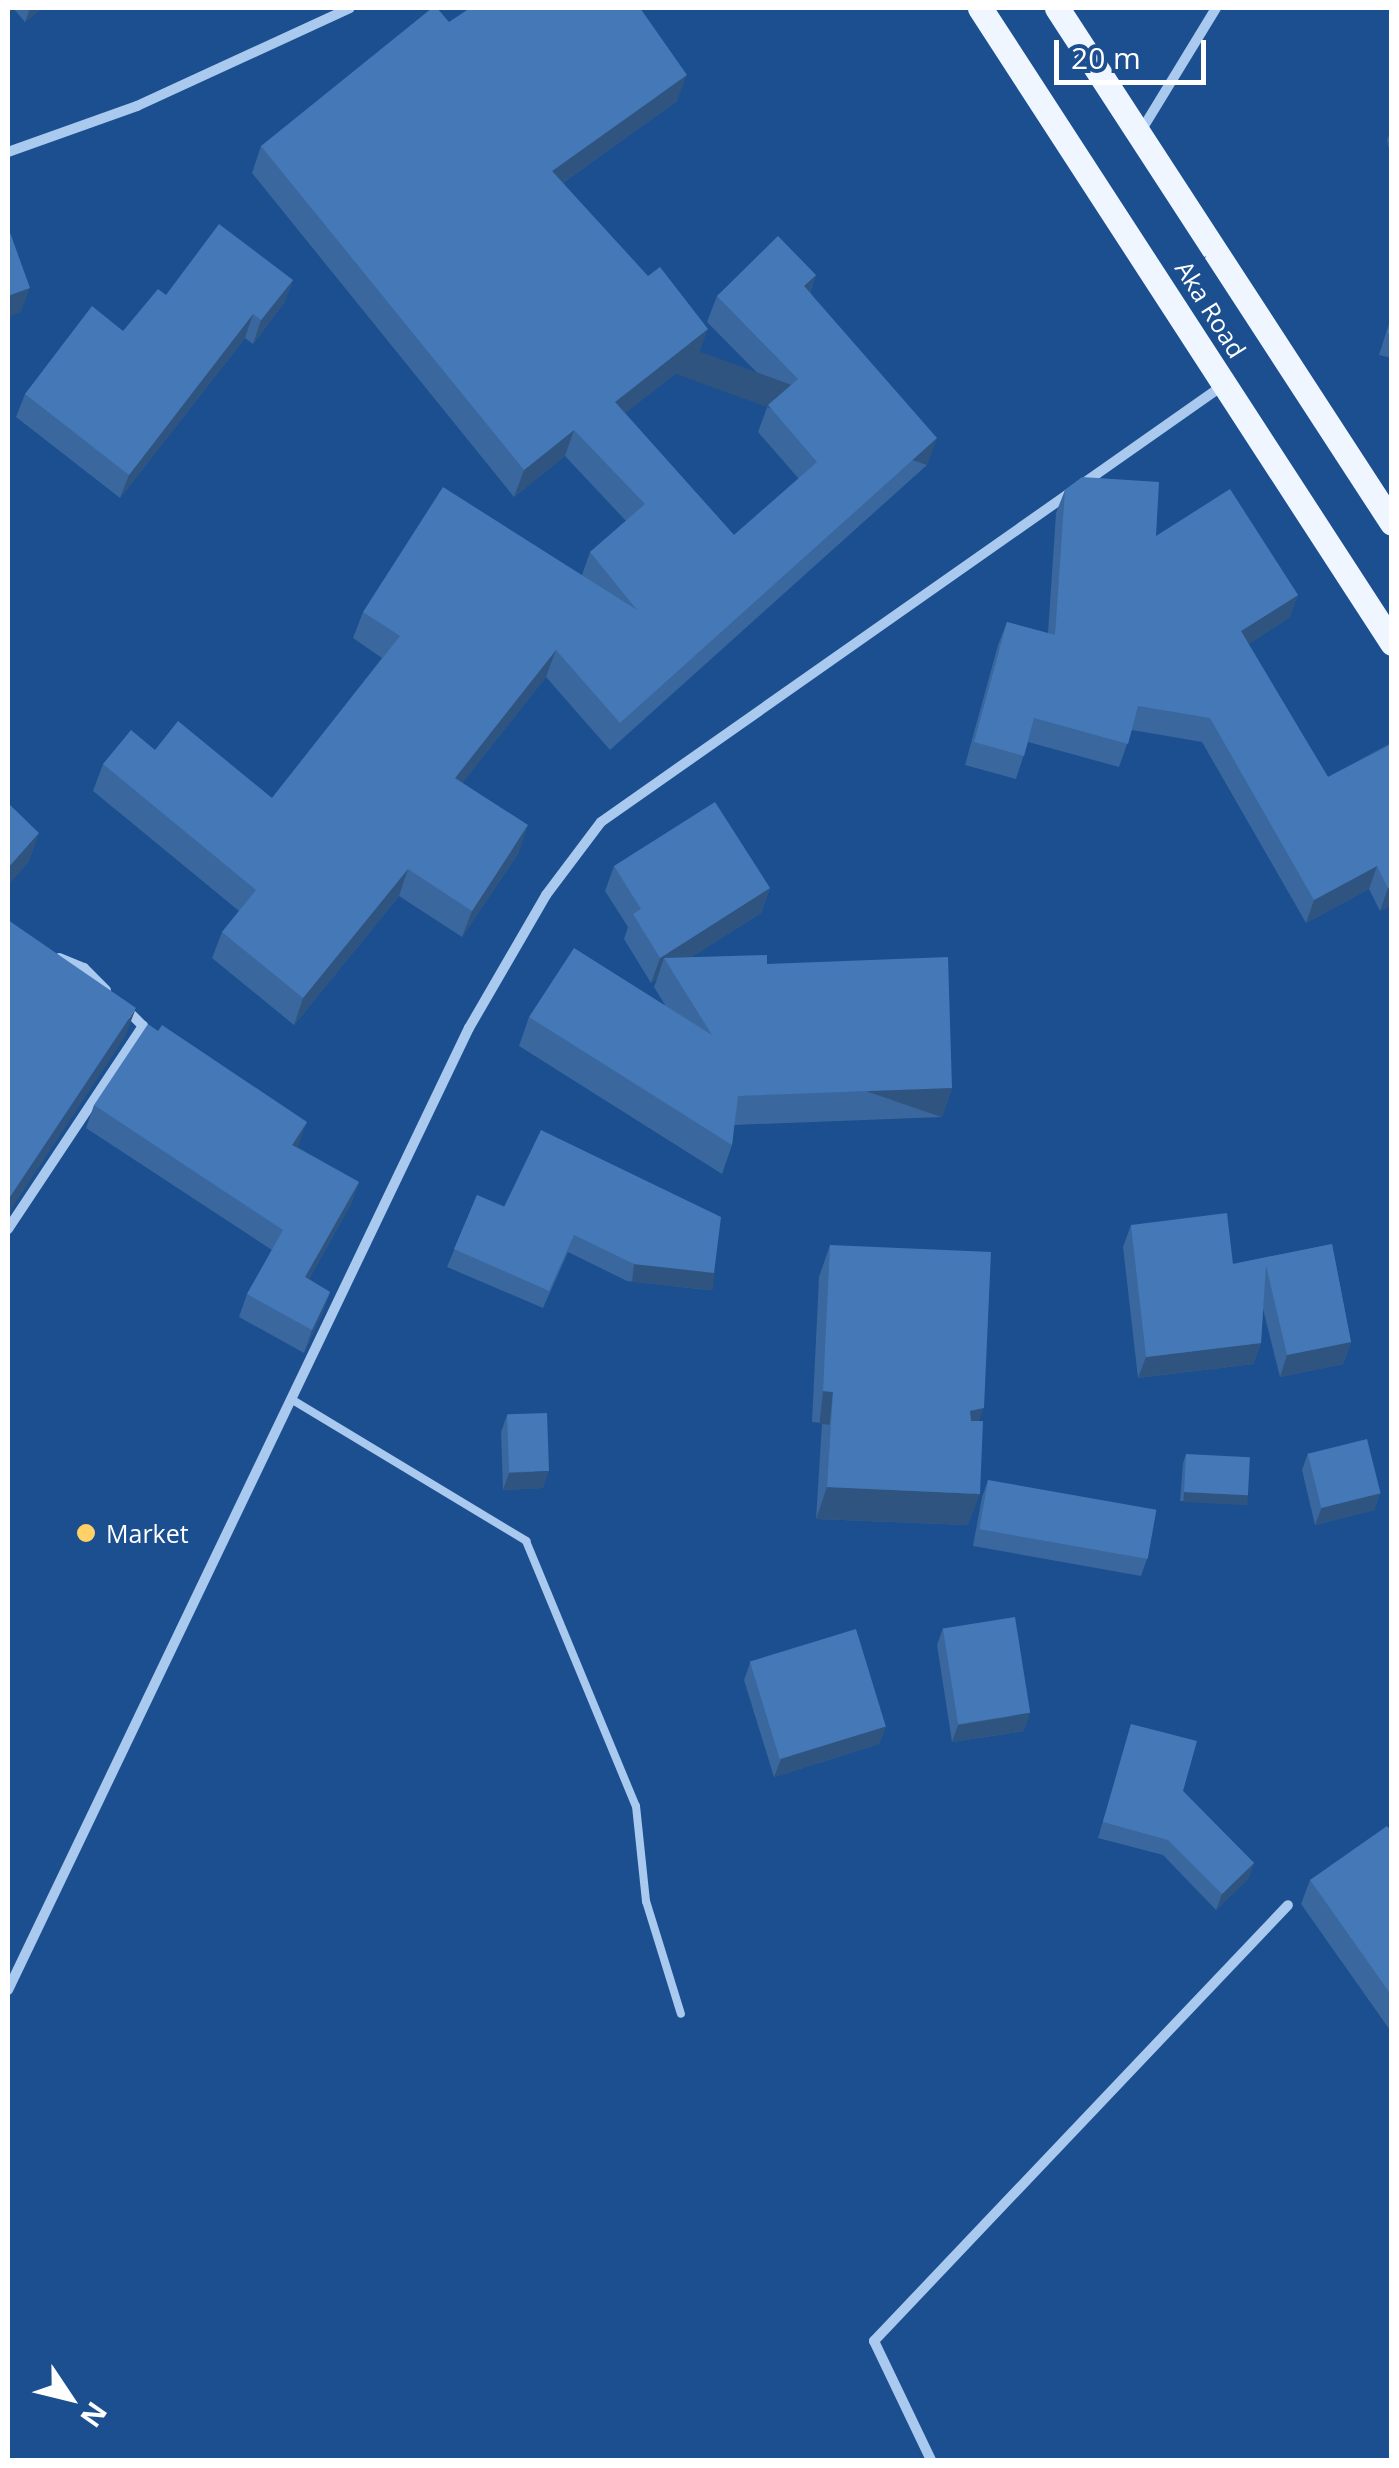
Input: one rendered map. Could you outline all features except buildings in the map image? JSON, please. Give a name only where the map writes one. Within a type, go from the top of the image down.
[{"type":"main road","name":"Aka Road","points":[[980,8],[1392,643]]},
{"type":"main road","name":"Aka Road","points":[[1057,8],[1392,523]]},
{"type":"street","points":[[8,152],[137,106],[350,8]]},
{"type":"street","points":[[1140,134],[1216,8]]},
{"type":"street","points":[[8,1990],[469,1028],[546,895],[601,822],[1223,385]]},
{"type":"street","points":[[8,1229],[143,1026],[84,968],[38,950]]},
{"type":"street","points":[[931,2460],[874,2341],[1288,1905]]},
{"type":"lane","points":[[290,1399],[526,1541],[636,1806],[646,1901],[681,2014]]},
{"type":"place","name":"Market","points":[[86,1533]]}]
